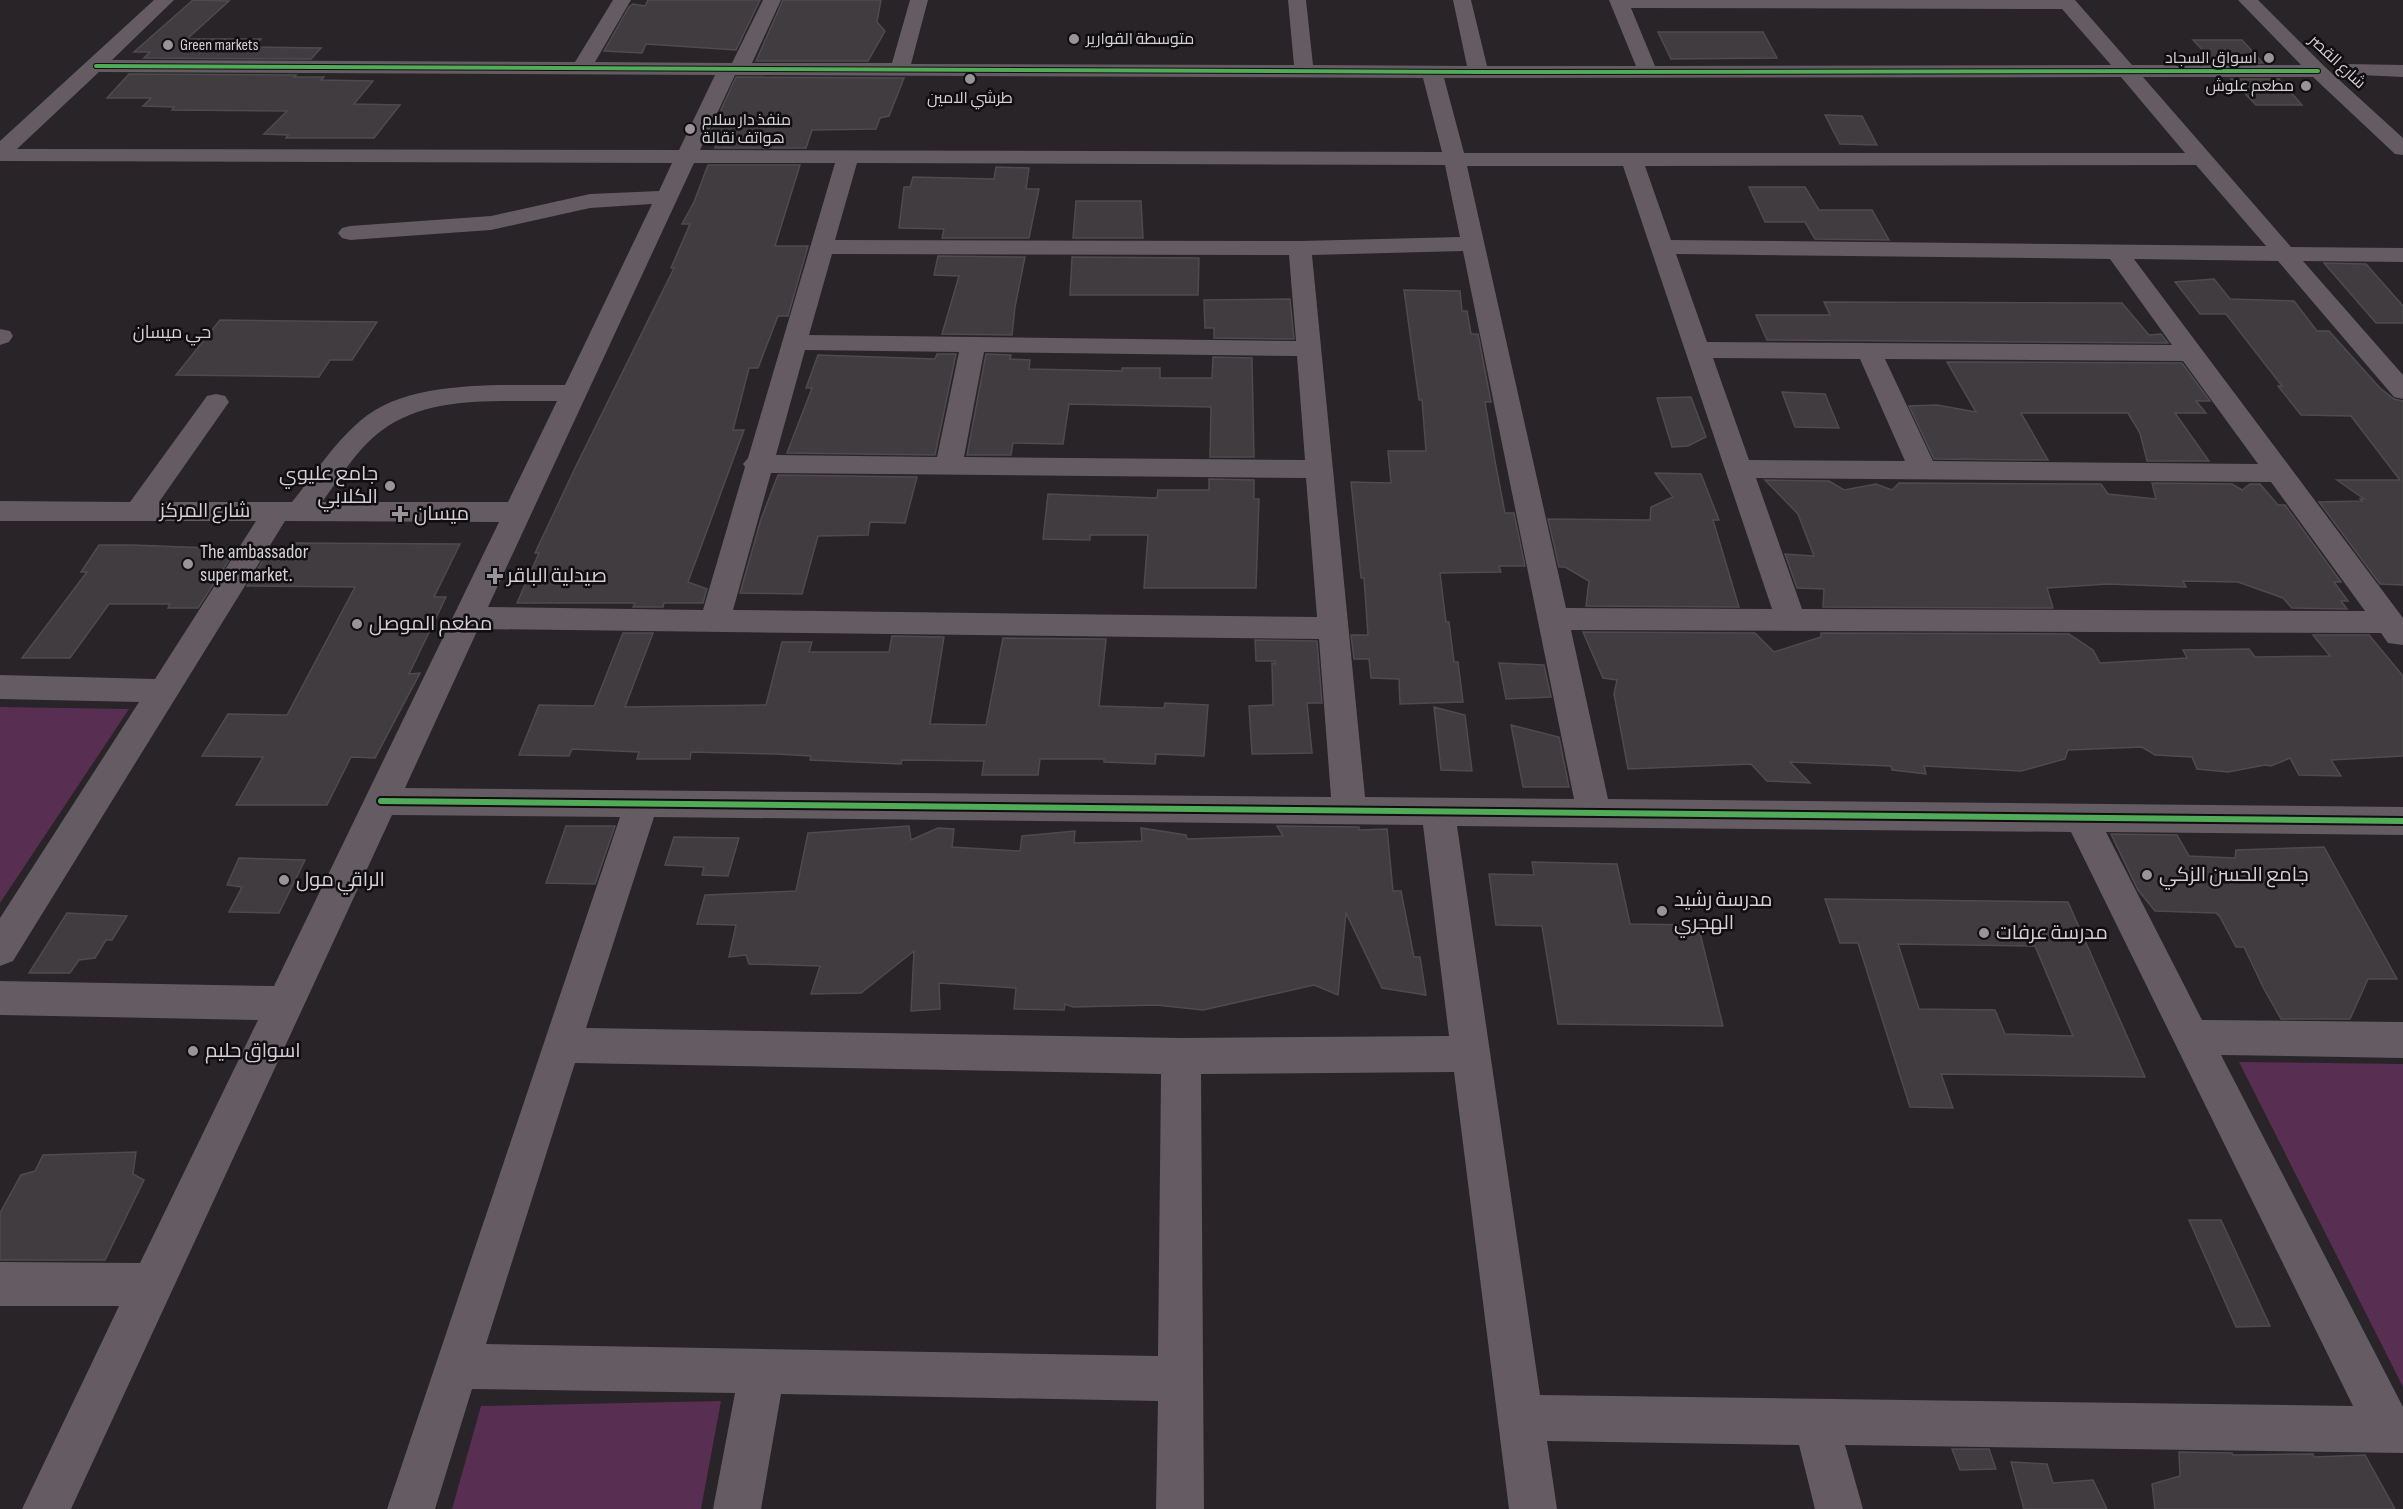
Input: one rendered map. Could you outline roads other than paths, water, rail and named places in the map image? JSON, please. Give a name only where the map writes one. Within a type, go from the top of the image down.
[{"type":"street","points":[[0,154],[165,0]]},
{"type":"street","points":[[580,70],[622,0]]},
{"type":"street","points":[[46,1509],[687,154],[772,0]]},
{"type":"street","points":[[900,69],[919,0]]},
{"type":"street","points":[[1298,0],[1304,71]]},
{"type":"street","points":[[1462,0],[1478,72]]},
{"type":"street","name":"شارع القصر","points":[[2247,0],[2323,57],[2346,70],[2379,100]]},
{"type":"street","name":"شارع القصر","points":[[2272,0],[2403,149]]},
{"type":"street","points":[[1648,72],[1619,1],[2067,2],[2403,391]]},
{"type":"street","points":[[96,66],[580,70],[2129,72],[2323,57]]},
{"type":"street","points":[[2346,70],[2403,71]]},
{"type":"street","points":[[1432,72],[1455,161],[1555,619],[1594,811]]},
{"type":"street","points":[[0,154],[687,154],[1455,161],[2202,159]]},
{"type":"street","points":[[715,619],[758,464],[824,247],[848,156]]},
{"type":"street","points":[[1632,161],[1791,620]]},
{"type":"street","points":[[350,233],[491,224],[590,201],[667,197]]},
{"type":"street","points":[[824,247],[1300,248],[1473,244]]},
{"type":"street","points":[[1660,247],[2115,250],[2403,255]]},
{"type":"street","points":[[1300,248],[1349,810]]},
{"type":"street","points":[[2115,250],[2396,631]]},
{"type":"street","points":[[795,342],[1309,349]]},
{"type":"street","points":[[949,466],[974,344]]},
{"type":"street","points":[[1696,350],[2191,353]]},
{"type":"street","points":[[1869,351],[1923,470]]},
{"type":"street","points":[[0,950],[164,690],[288,511],[370,425],[402,407],[437,398],[574,393]]},
{"type":"street","points":[[138,511],[216,402]]},
{"type":"street","points":[[758,464],[1319,469]]},
{"type":"street","points":[[1738,469],[2279,473]]},
{"type":"street","name":"شارع المركز","points":[[0,511],[518,512]]},
{"type":"street","points":[[468,618],[715,619],[1333,628]]},
{"type":"street","points":[[1555,619],[1791,620],[2396,631]]},
{"type":"street","points":[[0,687],[164,690]]},
{"type":"street","points":[[381,801],[1594,811],[2403,821]]},
{"type":"street","points":[[411,1509],[561,1045],[636,827],[639,802]]},
{"type":"street","points":[[1438,811],[1533,1509]]},
{"type":"street","points":[[1520,1418],[2396,1430],[2192,1037],[2081,817]]},
{"type":"street","points":[[0,999],[286,1003]]},
{"type":"street","points":[[2192,1037],[2403,1040]]},
{"type":"street","points":[[561,1045],[1181,1056],[1470,1054]]},
{"type":"street","points":[[1180,1509],[1181,1056]]},
{"type":"street","points":[[0,1284],[152,1285]]},
{"type":"street","points":[[457,1366],[1180,1379]]},
{"type":"street","points":[[737,1509],[762,1372]]},
{"type":"street","points":[[1816,1423],[1839,1509]]},
{"type":"place","name":"متوسطة القوارير","points":[[1074,39]]},
{"type":"place","name":"Green markets","points":[[168,45]]},
{"type":"place","name":"اسواق السجاد","points":[[2269,58]]},
{"type":"place","name":"طرشي الامين","points":[[970,79]]},
{"type":"place","name":"مطعم علوش","points":[[2306,86]]},
{"type":"place","name":"منفذ دار سلام هواتف نقالة","points":[[690,129]]},
{"type":"place","name":"جامع عليوي الكلابي","points":[[390,486]]},
{"type":"place","name":"ميسان","points":[[400,514]]},
{"type":"place","name":"The ambassador super market.","points":[[188,564]]},
{"type":"place","name":"صيدلية الباقر","points":[[495,576]]},
{"type":"place","name":"مطعم الموصل","points":[[357,624]]},
{"type":"place","name":"جامع الحسن الزكي","points":[[2147,875]]},
{"type":"place","name":"الراقي مول","points":[[284,880]]},
{"type":"place","name":"مدرسة رشيد الهجري","points":[[1662,911]]},
{"type":"place","name":"مدرسة عرفات","points":[[1984,933]]},
{"type":"place","name":"اسواق حليم","points":[[193,1051]]},
{"type":"district","name":"حي ميسان","points":[[172,332]]}]
